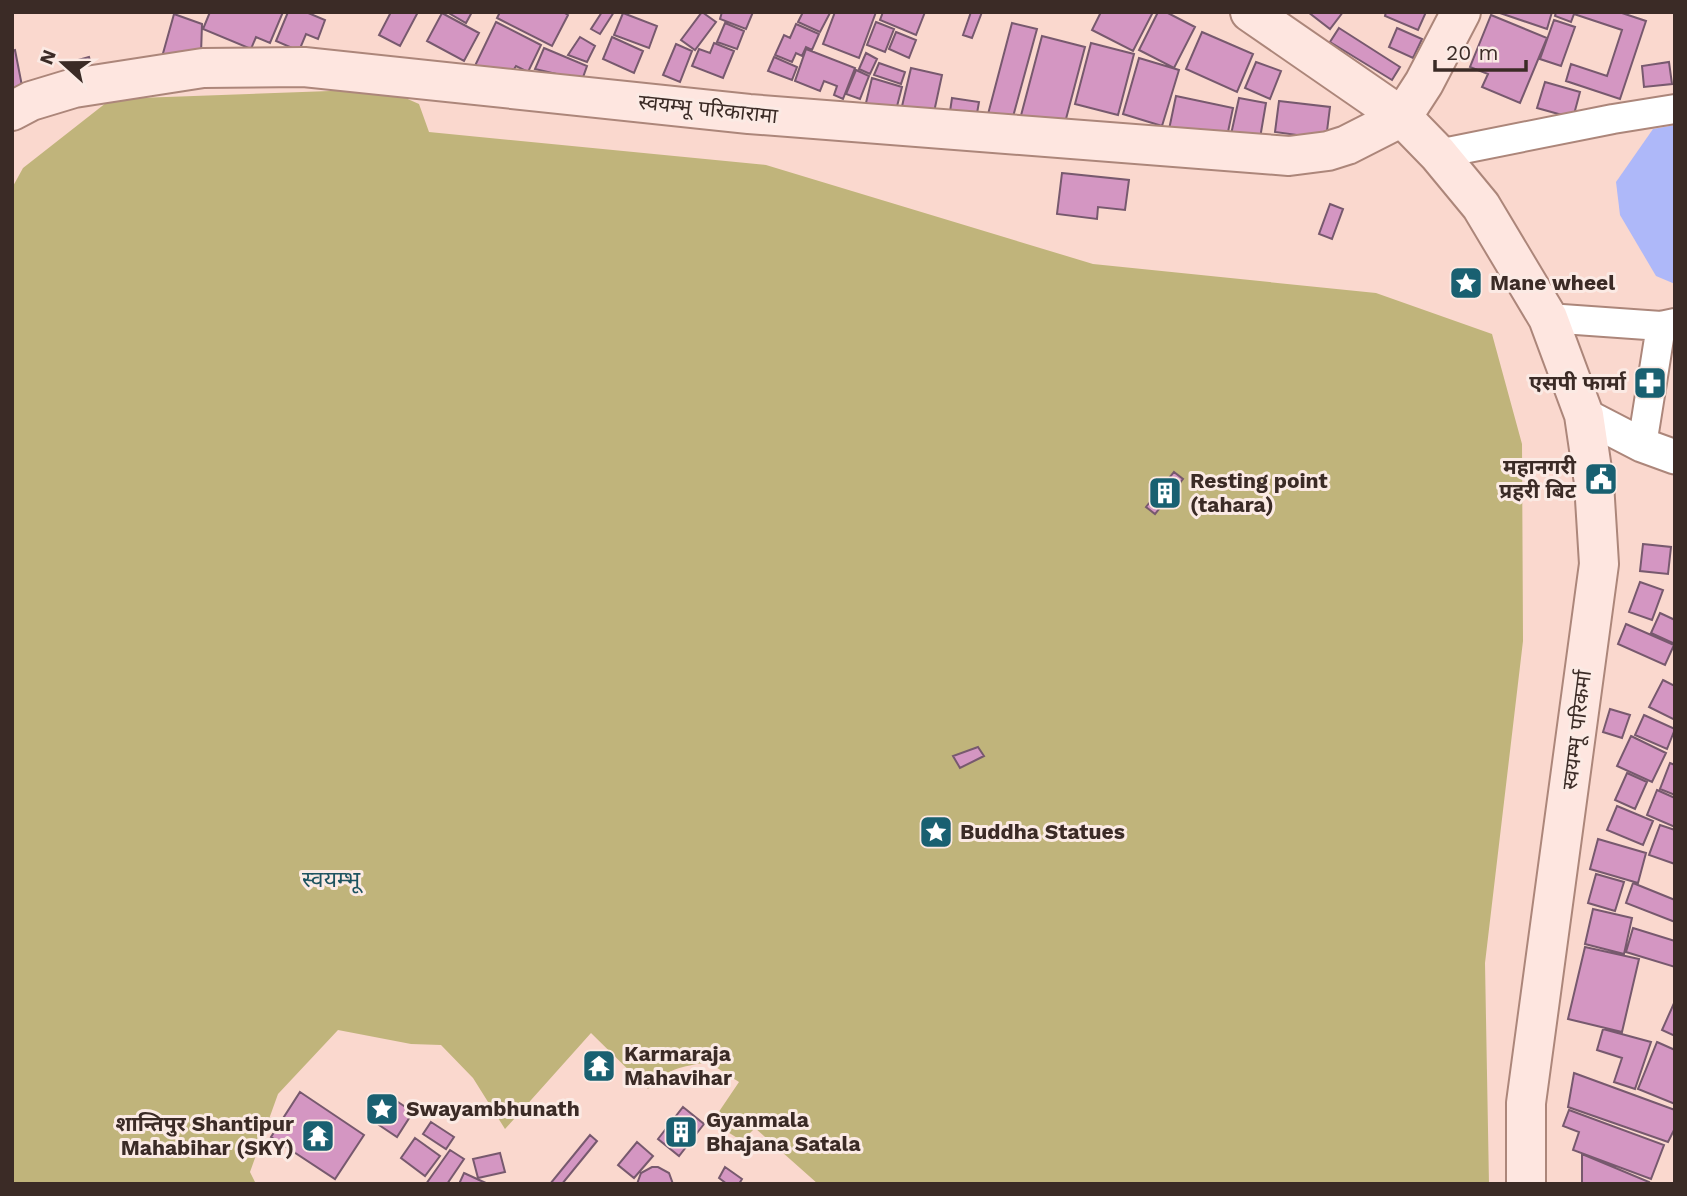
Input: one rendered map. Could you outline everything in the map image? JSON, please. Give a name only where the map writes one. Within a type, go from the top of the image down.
[{"type":"main road","name":"स्वयम्भू परिकर्मा","points":[[1250,12],[1402,117],[1438,153],[1481,206],[1530,285],[1548,318],[1584,415],[1594,483],[1600,564],[1526,1103],[1526,1184]]},
{"type":"main road","points":[[1402,117],[1424,83],[1461,12]]},
{"type":"main road","name":"स्वयम्भू परिकारामा","points":[[12,111],[31,101],[74,88],[190,70],[304,67],[749,114],[1289,156],[1328,151],[1347,145],[1402,117]]},
{"type":"street","points":[[1438,153],[1675,109]]},
{"type":"street","points":[[1548,318],[1668,324],[1642,445]]},
{"type":"street","points":[[1584,415],[1642,445],[1675,457]]},
{"type":"shaded area","points":[[385,89],[419,104],[429,132],[766,165],[1093,264],[1376,293],[1492,334],[1522,444],[1523,641],[1485,963],[1489,1184],[818,1184],[755,1128],[742,1141],[712,1122],[739,1082],[708,1062],[668,1073],[648,1089],[591,1033],[505,1129],[473,1078],[441,1045],[411,1044],[338,1030],[278,1094],[250,1172],[256,1184],[12,1184],[12,188],[23,168],[111,99]]},
{"type":"water","points":[[1675,125],[1675,284],[1656,276],[1620,215],[1616,182],[1653,129]]},
{"type":"building","points":[[210,12],[283,12],[270,43],[256,37],[251,49],[203,29]]},
{"type":"building","points":[[288,12],[306,12],[325,20],[318,39],[306,34],[299,51],[276,41]]},
{"type":"building","points":[[391,12],[418,12],[400,46],[379,35]]},
{"type":"building","points":[[447,12],[472,12],[466,23]]},
{"type":"building","points":[[500,12],[563,12],[568,15],[552,46],[497,18]]},
{"type":"building","points":[[602,12],[614,12],[600,34],[591,29]]},
{"type":"building","points":[[702,12],[716,22],[695,50],[681,40]]},
{"type":"building","points":[[722,12],[753,12],[746,29],[720,19]]},
{"type":"building","points":[[803,12],[830,13],[820,32],[798,22]]},
{"type":"building","points":[[835,12],[876,12],[859,58],[823,44]]},
{"type":"building","points":[[883,12],[925,12],[916,35],[880,20]]},
{"type":"building","points":[[971,12],[982,12],[972,38],[963,35]]},
{"type":"building","points":[[1101,12],[1153,12],[1133,51],[1092,30]]},
{"type":"building","points":[[1158,12],[1166,12],[1195,27],[1174,68],[1139,50]]},
{"type":"building","points":[[1308,12],[1343,12],[1330,29]]},
{"type":"building","points":[[1386,12],[1426,12],[1418,30],[1385,16]]},
{"type":"building","points":[[1497,12],[1552,12],[1547,29]]},
{"type":"building","points":[[1556,12],[1619,12],[1646,21],[1620,99],[1566,81],[1571,64],[1607,76],[1622,30],[1574,14],[1571,22],[1555,16]]},
{"type":"building","points":[[442,13],[479,33],[464,61],[427,41]]},
{"type":"building","points":[[623,13],[657,26],[649,48],[614,35]]},
{"type":"building","points":[[174,14],[202,24],[201,54],[162,57]]},
{"type":"building","points":[[1491,15],[1547,38],[1520,103],[1482,87],[1488,74],[1470,67]]},
{"type":"building","points":[[1554,20],[1575,27],[1561,66],[1540,59]]},
{"type":"building","points":[[496,22],[541,45],[528,72],[516,66],[509,77],[472,72]]},
{"type":"building","points":[[876,22],[894,29],[885,52],[867,45]]},
{"type":"building","points":[[725,23],[744,31],[737,49],[717,42]]},
{"type":"building","points":[[1012,23],[1037,29],[1011,124],[987,118]]},
{"type":"building","points":[[796,24],[819,34],[812,50],[806,47],[802,56],[796,53],[792,62],[775,55],[784,35],[790,38]]},
{"type":"building","points":[[1339,28],[1400,67],[1392,80],[1330,42]]},
{"type":"building","points":[[1397,28],[1422,39],[1413,58],[1389,47]]},
{"type":"building","points":[[896,32],[916,40],[909,58],[889,49]]},
{"type":"building","points":[[1202,32],[1253,54],[1237,92],[1186,69]]},
{"type":"building","points":[[1042,36],[1085,47],[1062,134],[1019,123]]},
{"type":"building","points":[[580,37],[595,46],[587,62],[568,55]]},
{"type":"building","points":[[612,37],[643,51],[634,73],[603,59]]},
{"type":"building","points":[[714,43],[734,51],[723,78],[692,66],[699,49],[710,53]]},
{"type":"building","points":[[1091,43],[1134,54],[1118,115],[1075,104]]},
{"type":"building","points":[[676,44],[692,51],[680,82],[663,75]]},
{"type":"building","points":[[544,48],[587,66],[582,80],[535,69]]},
{"type":"building","points":[[806,49],[855,68],[843,99],[834,95],[837,86],[824,81],[820,91],[795,81]]},
{"type":"building","points":[[15,50],[23,91],[12,94],[12,51]]},
{"type":"building","points":[[866,53],[877,59],[870,74],[859,69]]},
{"type":"building","points":[[89,57],[95,77],[30,94],[27,82],[73,70],[71,62]]},
{"type":"building","points":[[774,57],[797,67],[792,80],[768,71]]},
{"type":"building","points":[[1139,58],[1179,70],[1162,126],[1123,114]]},
{"type":"building","points":[[1256,62],[1281,71],[1270,99],[1245,88]]},
{"type":"building","points":[[1669,62],[1672,84],[1644,87],[1642,66]]},
{"type":"building","points":[[879,63],[905,72],[901,84],[874,75]]},
{"type":"building","points":[[911,68],[942,75],[931,126],[899,119]]},
{"type":"building","points":[[856,70],[869,76],[860,99],[846,94]]},
{"type":"building","points":[[872,78],[902,87],[895,114],[865,107]]},
{"type":"building","points":[[1545,82],[1580,92],[1573,118],[1537,108]]},
{"type":"building","points":[[1176,96],[1233,108],[1224,151],[1167,139]]},
{"type":"building","points":[[952,98],[979,102],[974,130],[948,125]]},
{"type":"building","points":[[1239,98],[1266,103],[1259,144],[1230,139]]},
{"type":"building","points":[[1279,101],[1330,107],[1326,139],[1275,132]]},
{"type":"building","points":[[1062,173],[1129,180],[1125,210],[1098,207],[1097,219],[1057,214]]},
{"type":"building","points":[[1330,204],[1343,209],[1332,239],[1319,234]]},
{"type":"building","name":"Resting point (tahara)","points":[[1174,472],[1183,479],[1155,514],[1146,507]]},
{"type":"building","points":[[1643,544],[1671,547],[1668,574],[1640,571]]},
{"type":"building","points":[[1640,582],[1663,590],[1652,620],[1629,612]]},
{"type":"building","points":[[1660,613],[1675,620],[1675,644],[1651,633]]},
{"type":"building","points":[[1626,624],[1674,645],[1665,665],[1618,644]]},
{"type":"building","points":[[1663,680],[1675,686],[1675,720],[1649,707]]},
{"type":"building","points":[[1610,709],[1630,715],[1622,738],[1603,732]]},
{"type":"building","points":[[1644,715],[1675,729],[1667,749],[1635,735]]},
{"type":"building","points":[[1631,736],[1666,753],[1652,782],[1617,766]]},
{"type":"building","points":[[978,747],[984,756],[960,768],[953,756]]},
{"type":"building","points":[[1670,763],[1675,765],[1675,795],[1660,789]]},
{"type":"building","points":[[1627,773],[1647,782],[1635,809],[1615,800]]},
{"type":"building","points":[[1657,790],[1675,798],[1675,827],[1647,815]]},
{"type":"building","points":[[1617,806],[1653,821],[1643,845],[1607,830]]},
{"type":"building","points":[[1660,825],[1675,830],[1675,864],[1649,855]]},
{"type":"building","points":[[1598,839],[1646,853],[1638,883],[1590,869]]},
{"type":"building","points":[[1596,874],[1624,882],[1615,911],[1588,903]]},
{"type":"building","points":[[1633,883],[1675,900],[1675,922],[1626,903]]},
{"type":"building","points":[[1593,909],[1632,918],[1624,954],[1585,944]]},
{"type":"building","points":[[1633,928],[1675,941],[1675,967],[1626,952]]},
{"type":"building","points":[[1585,947],[1639,959],[1622,1032],[1568,1019]]},
{"type":"building","points":[[1675,1001],[1675,1036],[1662,1030]]},
{"type":"building","points":[[1603,1029],[1651,1042],[1635,1089],[1614,1082],[1622,1058],[1597,1050]]},
{"type":"building","points":[[1657,1042],[1675,1050],[1675,1104],[1638,1089]]},
{"type":"building","points":[[1574,1073],[1675,1110],[1675,1128],[1668,1142],[1568,1107]]},
{"type":"building","name":"शान्तिपुर Shantipur Mahabihar (SKY)","points":[[300,1092],[364,1135],[335,1179],[271,1137]]},
{"type":"building","points":[[395,1100],[413,1112],[397,1137],[379,1125]]},
{"type":"building","name":"Gyanmala Bhajana Satala","points":[[683,1107],[704,1124],[679,1156],[658,1139]]},
{"type":"building","points":[[1569,1110],[1664,1145],[1651,1179],[1573,1150],[1579,1132],[1563,1126]]},
{"type":"building","points":[[431,1122],[454,1137],[446,1149],[423,1134]]},
{"type":"building","points":[[590,1135],[597,1141],[562,1184],[550,1184]]},
{"type":"building","points":[[415,1138],[440,1156],[425,1176],[401,1158]]},
{"type":"building","points":[[637,1142],[653,1156],[634,1178],[618,1165]]},
{"type":"building","points":[[450,1150],[464,1159],[447,1184],[426,1184]]},
{"type":"building","points":[[500,1153],[505,1172],[478,1178],[473,1159]]},
{"type":"building","points":[[1582,1154],[1649,1182],[1582,1184]]},
{"type":"building","points":[[652,1167],[669,1173],[673,1184],[637,1184],[641,1173]]},
{"type":"building","points":[[725,1167],[742,1179],[739,1184],[727,1184],[719,1178]]},
{"type":"building","points":[[464,1173],[488,1184],[459,1184]]},
{"type":"place","name":"Mane wheel","points":[[1466,283]]},
{"type":"place","name":"एसपी फार्मा","points":[[1650,383]]},
{"type":"place","name":"महानगरी प्रहरी बिट","points":[[1601,479]]},
{"type":"place","name":"Resting point (tahara)","points":[[1165,493]]},
{"type":"place","name":"Buddha Statues","points":[[936,832]]},
{"type":"place","name":"Karmaraja Mahavihar","points":[[599,1066]]},
{"type":"place","name":"Swayambhunath","points":[[382,1109]]},
{"type":"place","name":"Gyanmala Bhajana Satala","points":[[681,1132]]},
{"type":"place","name":"शान्तिपुर Shantipur Mahabihar (SKY)","points":[[318,1136]]},
{"type":"district","name":"स्वयम्भू","points":[[331,879]]}]
